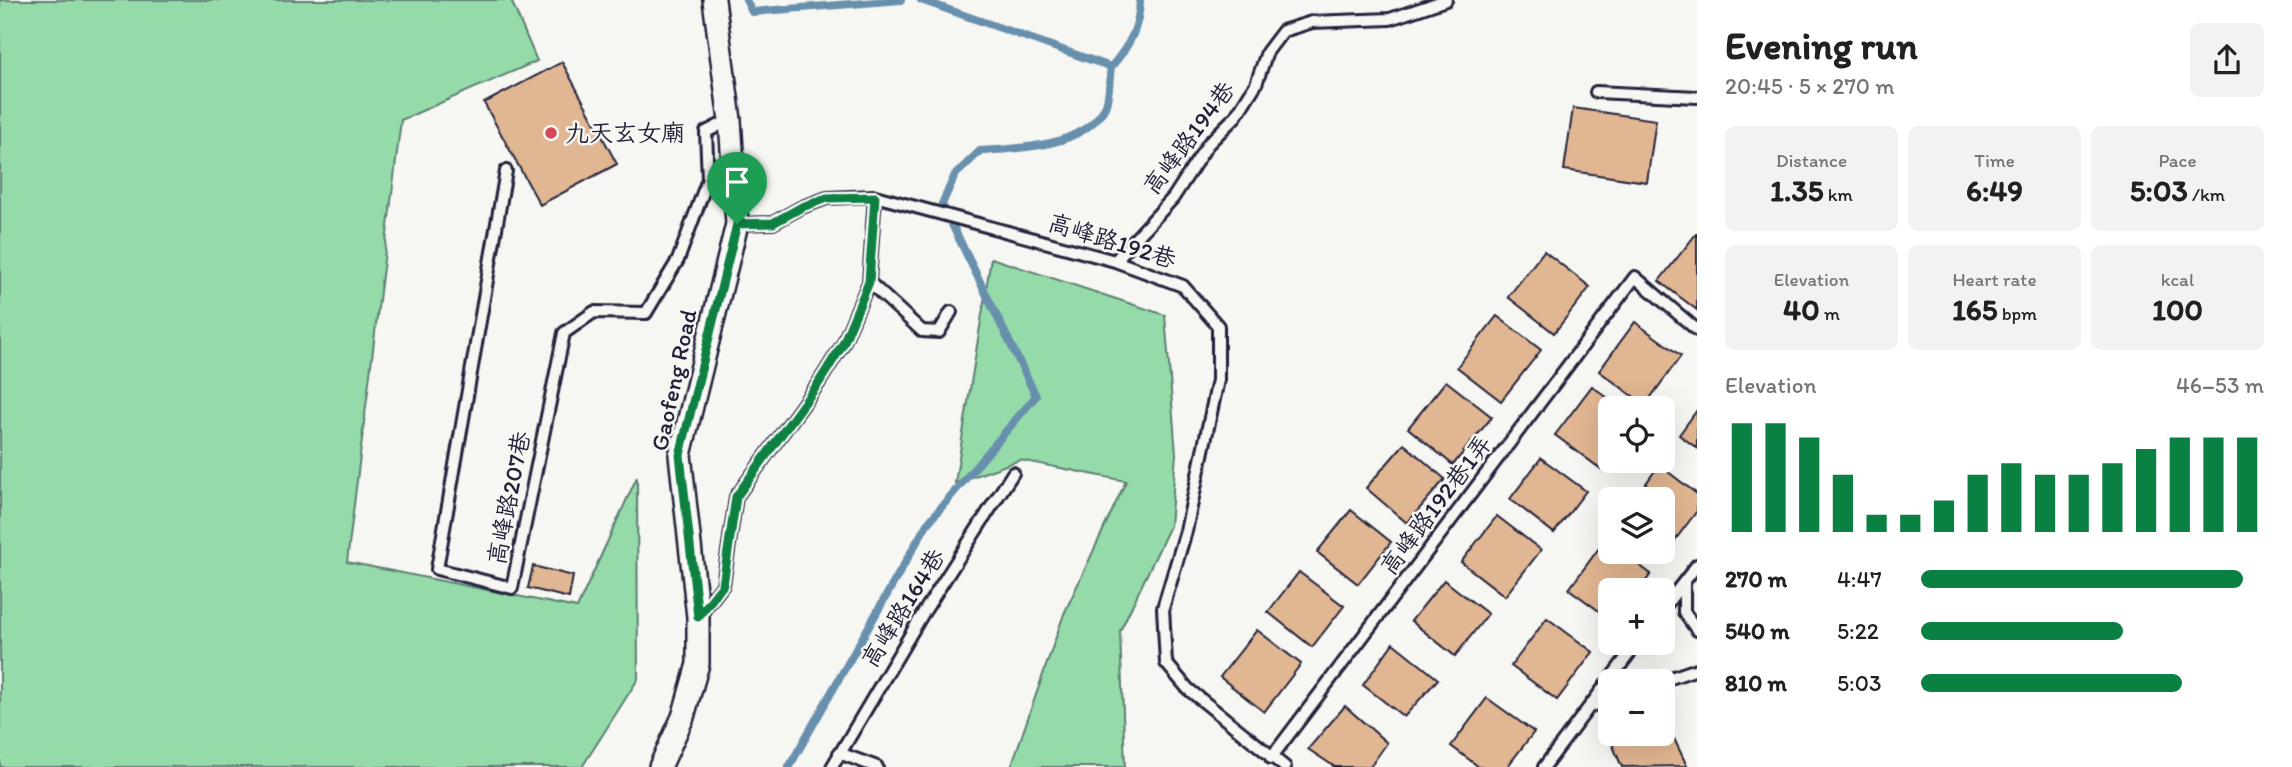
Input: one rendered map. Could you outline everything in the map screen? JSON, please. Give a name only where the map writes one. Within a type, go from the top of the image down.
[{"type":"street","name":"Gaofeng Road","points":[[660,767],[683,717],[698,664],[698,617],[680,455],[737,224],[730,120],[713,0]]},
{"type":"lane","name":"高峰路194巷","points":[[1115,261],[1173,198],[1208,144],[1236,116],[1256,84],[1268,52],[1283,30],[1312,22],[1390,19],[1446,0]]},
{"type":"lane","points":[[1596,92],[1697,97]]},
{"type":"lane","name":"高峰路207巷","points":[[506,171],[438,569],[512,588],[564,333],[594,312],[646,313],[678,260],[708,179],[706,132],[730,120]]},
{"type":"lane","name":"高峰路192巷","points":[[737,224],[773,223],[802,207],[827,198],[875,197],[1115,261],[1183,286],[1218,326],[1218,380],[1186,531],[1163,608],[1166,663],[1188,689],[1285,767]]},
{"type":"lane","points":[[698,617],[723,585],[736,497],[818,384],[843,344],[869,282],[875,197]]},
{"type":"lane","name":"高峰路192巷1弄","points":[[1271,758],[1634,277],[1697,330]]},
{"type":"lane","points":[[869,282],[922,331],[939,332],[951,312]]},
{"type":"lane","name":"高峰路164巷","points":[[832,767],[922,615],[1013,473]]},
{"type":"lane","points":[[1675,593],[1697,565]]},
{"type":"lane","points":[[1684,581],[1684,612],[1697,630]]},
{"type":"lane","points":[[1544,767],[1628,655]]},
{"type":"lane","points":[[1675,676],[1697,668]]},
{"type":"lane","points":[[1590,707],[1598,704]]},
{"type":"lane","points":[[839,753],[877,767]]},
{"type":"green space","points":[[0,0],[511,0],[537,61],[401,120],[347,562],[577,608],[637,477],[638,679],[582,767],[0,767]]},
{"type":"green space","points":[[991,258],[1165,315],[1176,454],[1170,526],[1120,631],[1125,767],[1011,767],[1064,614],[1126,481],[1020,460],[955,483]]},
{"type":"building","name":"九天玄女廟","points":[[562,62],[617,164],[540,205],[484,103]]},
{"type":"building","points":[[1573,108],[1656,120],[1647,182],[1564,170]]},
{"type":"building","points":[[1697,234],[1697,310],[1659,281]]},
{"type":"building","points":[[1544,251],[1590,287],[1554,333],[1508,297]]},
{"type":"building","points":[[1497,316],[1541,350],[1501,401],[1457,367]]},
{"type":"building","points":[[1635,322],[1681,356],[1652,396],[1633,396],[1599,371]]},
{"type":"building","points":[[1446,381],[1492,417],[1453,465],[1408,428]]},
{"type":"building","points":[[1592,386],[1605,396],[1598,396],[1598,467],[1555,435]]},
{"type":"building","points":[[1697,410],[1697,448],[1679,435]]},
{"type":"building","points":[[1404,444],[1445,479],[1407,523],[1366,488]]},
{"type":"building","points":[[1541,458],[1586,491],[1554,533],[1510,499]]},
{"type":"building","points":[[1653,473],[1669,473],[1697,494],[1697,511],[1675,540],[1675,487],[1643,487]]},
{"type":"building","points":[[1351,510],[1391,542],[1358,584],[1317,552]]},
{"type":"building","points":[[1497,516],[1541,550],[1505,596],[1461,562]]},
{"type":"building","points":[[1598,550],[1598,564],[1638,564],[1651,574],[1648,578],[1598,578],[1598,610],[1569,589]]},
{"type":"building","points":[[533,566],[573,576],[569,598],[528,588]]},
{"type":"building","points":[[1299,572],[1344,606],[1312,647],[1268,612]]},
{"type":"building","points":[[1444,580],[1488,614],[1455,656],[1411,621]]},
{"type":"building","points":[[1547,618],[1593,652],[1557,700],[1511,666]]},
{"type":"building","points":[[1257,630],[1301,664],[1264,712],[1220,677]]},
{"type":"building","points":[[1393,643],[1438,679],[1404,717],[1363,685]]},
{"type":"building","points":[[1487,698],[1534,732],[1507,767],[1479,767],[1451,746]]},
{"type":"building","points":[[1345,706],[1387,743],[1370,767],[1335,767],[1308,749]]},
{"type":"building","points":[[1675,741],[1687,766],[1622,767],[1613,746],[1675,746]]},
{"type":"waterway","points":[[746,0],[752,12],[901,0]]},
{"type":"waterway","points":[[789,767],[927,524],[1036,396],[942,204],[955,175],[980,151],[1048,144],[1081,131],[1094,122],[1104,109],[1108,94],[1111,67],[921,0]]},
{"type":"waterway","points":[[1111,67],[1132,36],[1138,19],[1140,0]]},
{"type":"place","name":"九天玄女廟","points":[[551,133]]},
{"type":"route","points":[[875,197],[869,282],[843,344],[818,384],[736,497],[723,585],[698,617],[680,455],[737,224],[773,223],[802,207],[827,198],[875,197]]}]
